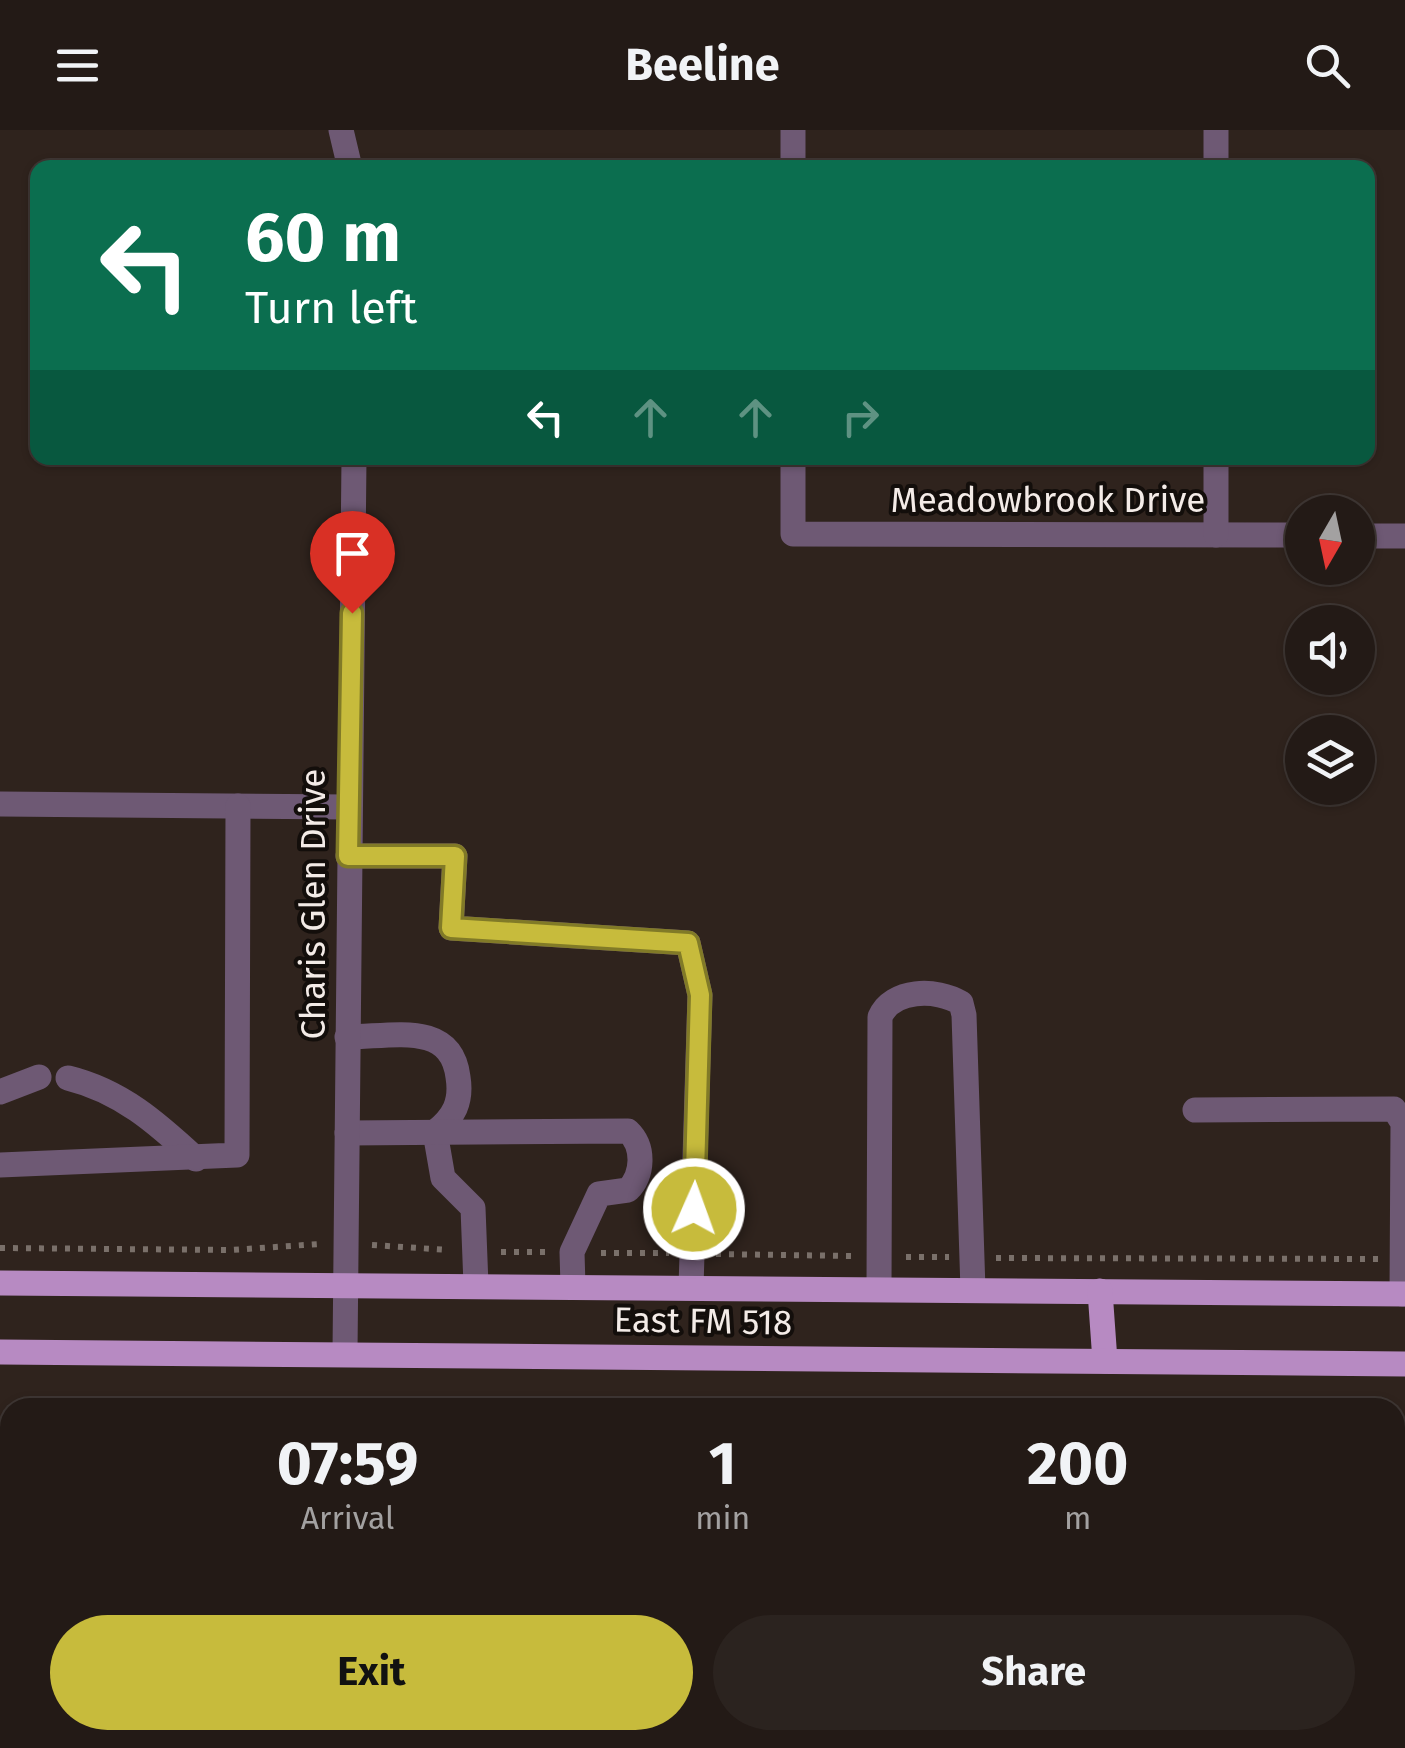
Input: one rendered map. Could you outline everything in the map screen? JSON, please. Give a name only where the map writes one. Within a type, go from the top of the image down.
[{"type":"main road","name":"East FM 518","points":[[0,1283],[1404,1294]]},
{"type":"main road","points":[[1100,1292],[1104,1361]]},
{"type":"main road","name":"East FM 518","points":[[0,1352],[1405,1364]]},
{"type":"street","points":[[341,130],[348,160]]},
{"type":"street","points":[[793,130],[793,160]]},
{"type":"street","points":[[1216,130],[1216,160]]},
{"type":"street","name":"Charis Glen Drive","points":[[346,1352],[354,465]]},
{"type":"street","name":"Meadowbrook Drive","points":[[793,465],[793,534],[1285,535]]},
{"type":"street","points":[[1216,465],[1216,535]]},
{"type":"street","points":[[1375,536],[1405,536]]},
{"type":"street","points":[[0,804],[349,807]]},
{"type":"street","points":[[0,1165],[237,1155],[238,806]]},
{"type":"street","points":[[348,856],[455,856],[451,928],[688,943],[700,995],[692,1287]]},
{"type":"street","points":[[879,1289],[880,1017],[886,1004],[898,995],[949,996],[960,1002],[964,1015],[972,1290]]},
{"type":"street","points":[[347,1037],[442,1040],[452,1051],[459,1100],[451,1119],[435,1132]]},
{"type":"street","points":[[0,1092],[38,1077]]},
{"type":"street","points":[[68,1078],[96,1085],[130,1104],[196,1159]]},
{"type":"street","points":[[1195,1110],[1394,1109],[1403,1123],[1404,1294]]},
{"type":"street","points":[[346,1133],[628,1131],[639,1146],[638,1178],[628,1190],[599,1194],[572,1252],[573,1286]]},
{"type":"street","points":[[435,1132],[443,1178],[473,1208],[476,1286]]},
{"type":"route","points":[[352,613],[348,856],[455,856],[451,928],[688,943],[700,995],[694,1209]]}]
